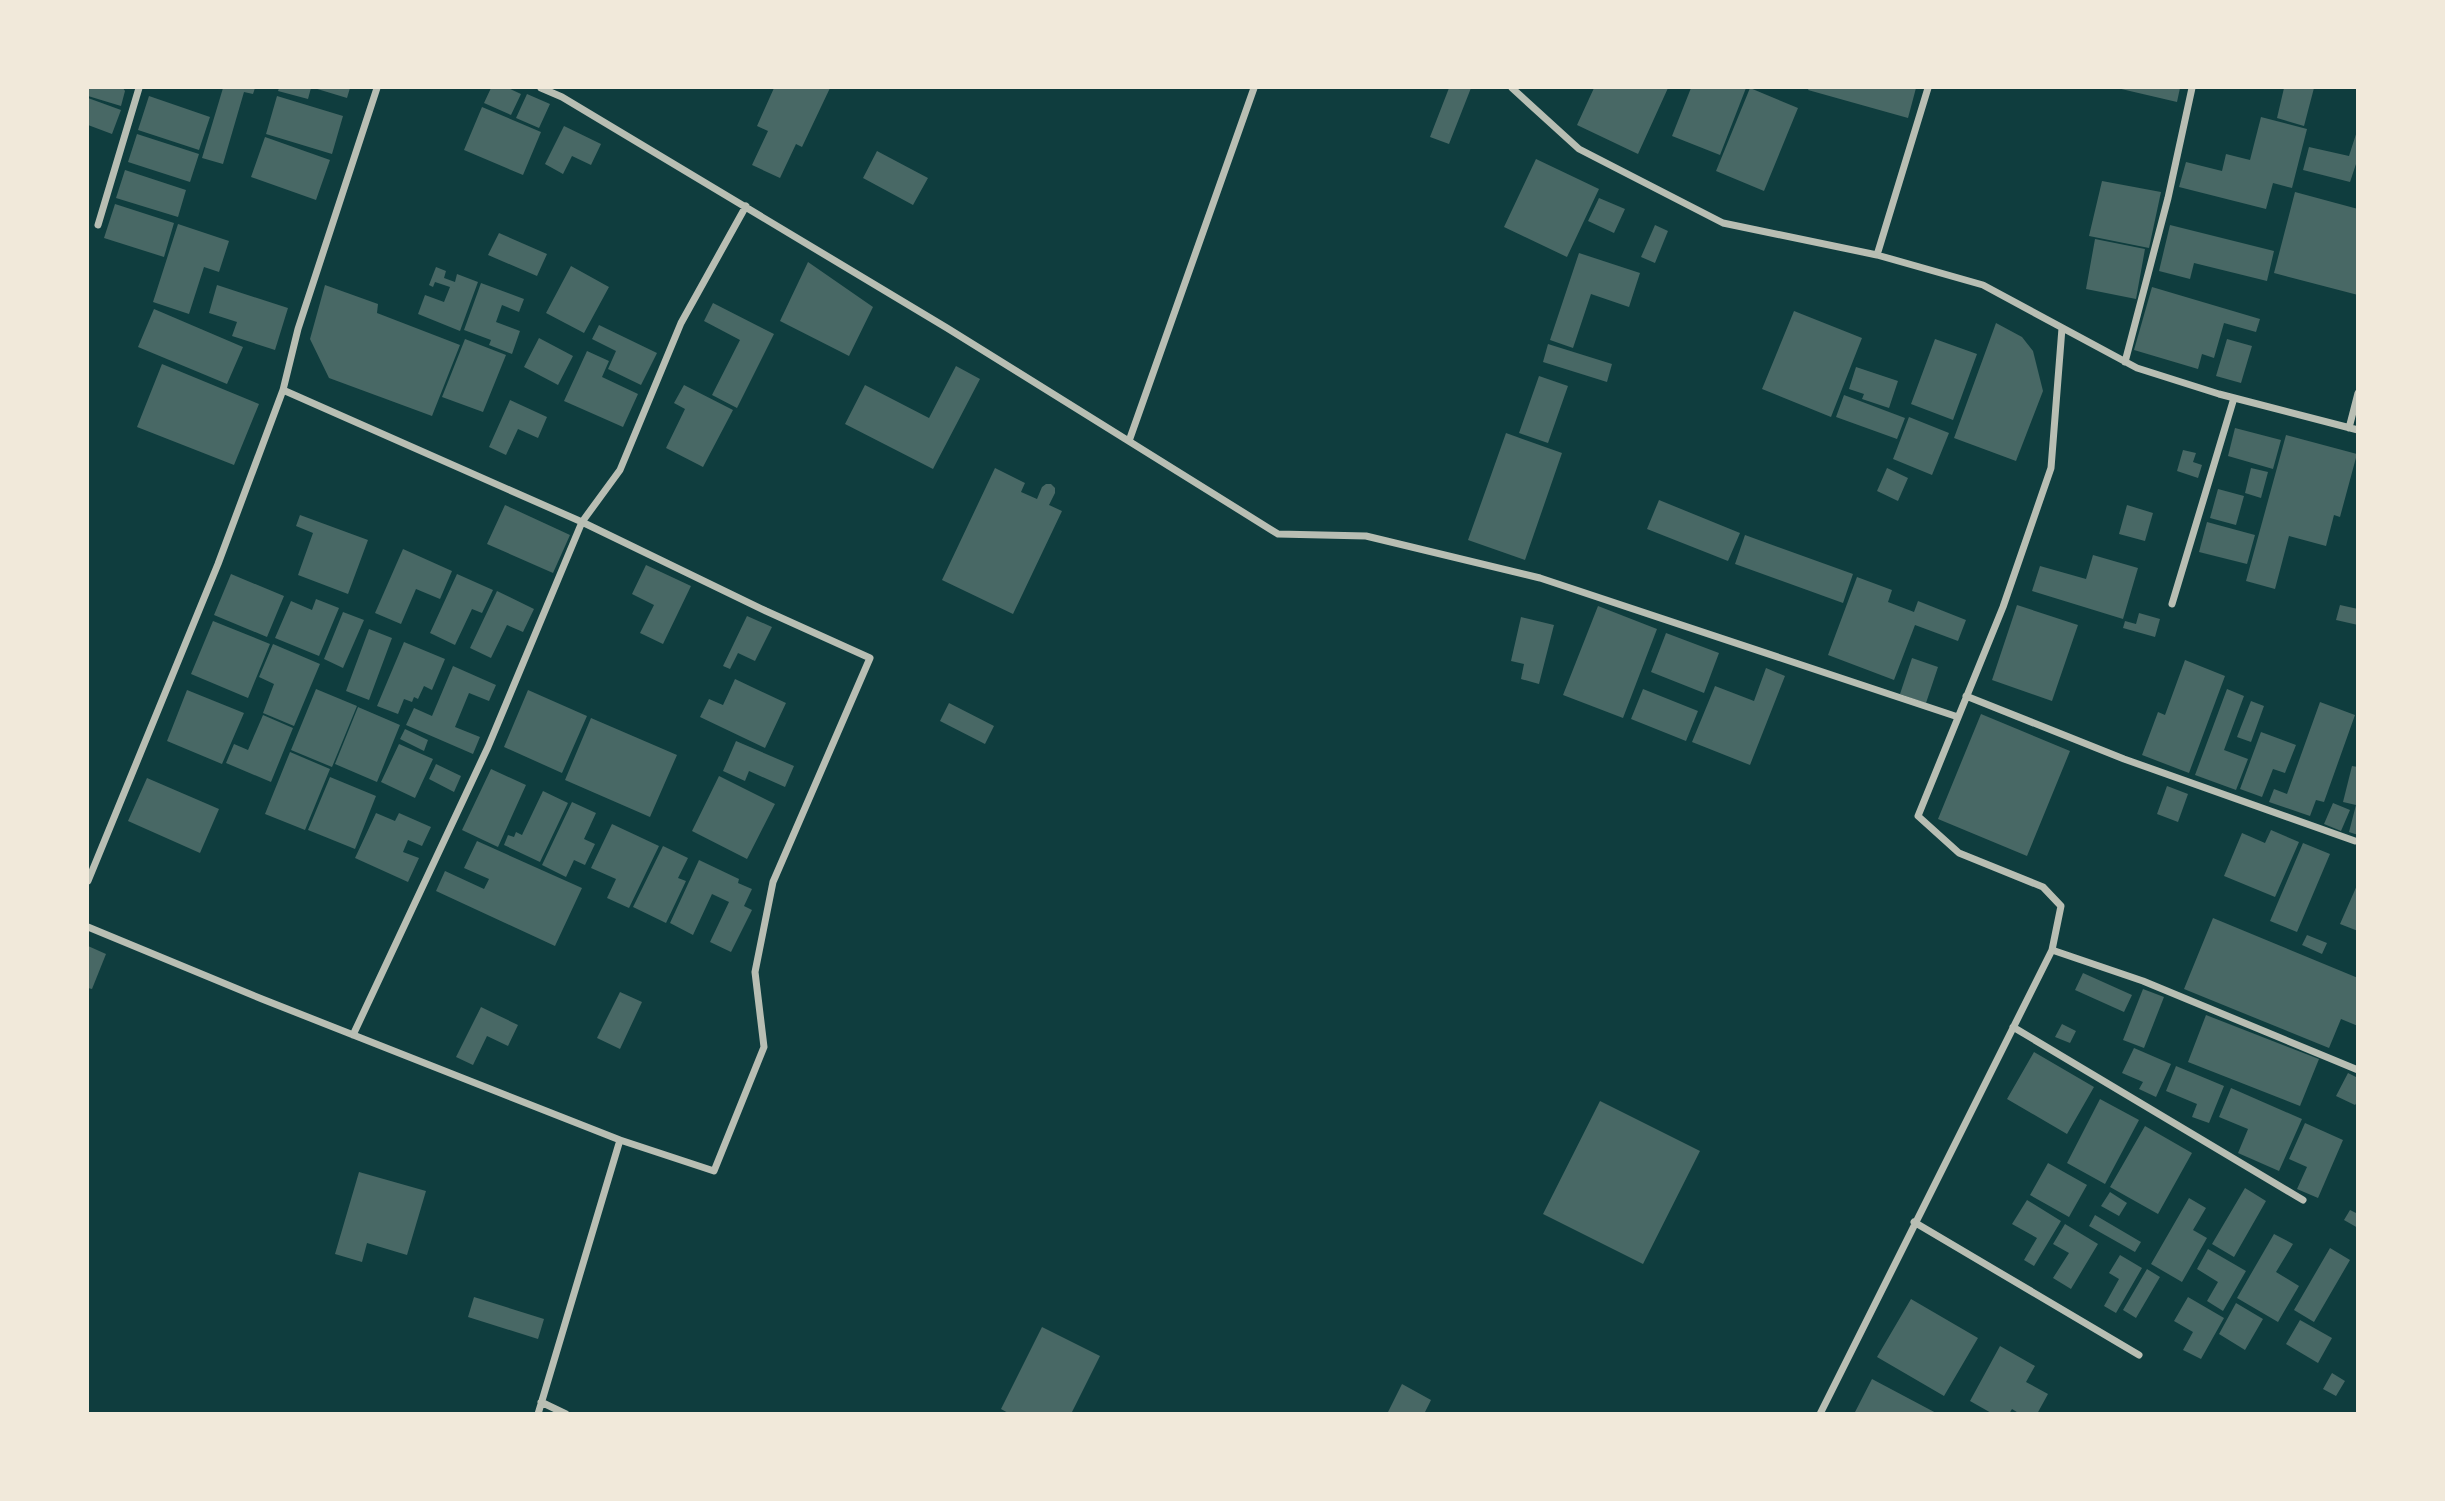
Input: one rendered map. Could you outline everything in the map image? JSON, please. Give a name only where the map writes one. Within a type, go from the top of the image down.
[{"type":"street","points":[[97,225],[139,88]]},
{"type":"street","points":[[88,881],[218,564],[282,390],[298,329],[377,88]]},
{"type":"street","points":[[541,88],[562,97],[746,206],[1278,534],[1366,536],[1540,578],[1958,717]]},
{"type":"street","points":[[1129,441],[1254,88]]},
{"type":"street","points":[[1512,88],[1579,149],[1723,223],[1877,256],[1983,285],[2137,368],[2234,398],[2353,429],[2357,393]]},
{"type":"street","points":[[1877,256],[1928,88]]},
{"type":"street","points":[[2126,362],[2168,198],[2192,88]]},
{"type":"street","points":[[354,1035],[488,747],[582,522],[620,470],[681,323],[746,206]]},
{"type":"street","points":[[1820,1413],[2052,950],[2061,906],[2043,887],[1959,853],[1918,816],[2003,607],[2051,468],[2062,328]]},
{"type":"street","points":[[88,927],[620,1140],[714,1171],[764,1047],[755,972],[773,883],[870,658],[582,522],[282,390]]},
{"type":"street","points":[[2172,604],[2234,398]]},
{"type":"street","points":[[1966,696],[2124,759],[2355,841]]},
{"type":"street","points":[[2052,950],[2143,981],[2357,1070]]},
{"type":"street","points":[[2013,1027],[2303,1200]]},
{"type":"street","points":[[538,1413],[620,1140]]},
{"type":"street","points":[[1914,1222],[2139,1355]]},
{"type":"street","points":[[541,1402],[566,1413]]},
{"type":"building","points":[[88,88],[123,88],[125,91],[121,106],[88,96]]},
{"type":"building","points":[[223,88],[255,88],[253,94],[244,92],[223,164],[202,158]]},
{"type":"building","points":[[279,88],[311,88],[308,99],[278,91]]},
{"type":"building","points":[[314,88],[350,88],[347,98]]},
{"type":"building","points":[[491,88],[508,88],[521,94],[511,115],[484,103]]},
{"type":"building","points":[[774,88],[830,88],[802,147],[796,144],[780,178],[752,165],[768,131],[757,126]]},
{"type":"building","points":[[1449,88],[1471,88],[1449,144],[1430,137]]},
{"type":"building","points":[[1594,88],[1668,88],[1638,154],[1577,125]]},
{"type":"building","points":[[1691,88],[1746,88],[1720,155],[1672,136]]},
{"type":"building","points":[[1750,88],[1798,108],[1764,191],[1716,171]]},
{"type":"building","points":[[1916,88],[1908,118],[1808,90]]},
{"type":"building","points":[[2117,88],[2180,88],[2177,102]]},
{"type":"building","points":[[2284,88],[2314,88],[2304,126],[2277,118]]},
{"type":"building","points":[[527,94],[550,104],[539,128],[516,118]]},
{"type":"building","points":[[149,96],[210,117],[199,150],[138,130]]},
{"type":"building","points":[[277,96],[343,116],[332,154],[266,134]]},
{"type":"building","points":[[88,98],[121,110],[112,134],[88,125]]},
{"type":"building","points":[[482,107],[541,132],[523,175],[464,150]]},
{"type":"building","points":[[2261,117],[2307,129],[2292,188],[2273,183],[2266,209],[2179,187],[2186,162],[2222,171],[2226,154],[2250,160]]},
{"type":"building","points":[[564,126],[601,144],[591,165],[572,156],[563,174],[545,164]]},
{"type":"building","points":[[2358,128],[2358,158],[2350,182],[2303,170],[2309,147],[2349,156]]},
{"type":"building","points":[[137,134],[199,154],[190,182],[128,162]]},
{"type":"building","points":[[265,137],[330,160],[316,200],[251,177]]},
{"type":"building","points":[[877,151],[928,178],[913,205],[863,178]]},
{"type":"building","points":[[1536,159],[1599,189],[1567,257],[1504,227]]},
{"type":"building","points":[[125,170],[186,190],[178,217],[116,198]]},
{"type":"building","points":[[2102,181],[2161,192],[2149,248],[2089,236]]},
{"type":"building","points":[[2295,192],[2358,209],[2358,295],[2274,273]]},
{"type":"building","points":[[1599,198],[1625,209],[1614,233],[1588,221]]},
{"type":"building","points":[[115,204],[174,223],[164,257],[104,238]]},
{"type":"building","points":[[178,224],[229,241],[219,272],[204,267],[189,314],[153,302]]},
{"type":"building","points":[[1655,225],[1668,231],[1655,263],[1641,257]]},
{"type":"building","points":[[2170,225],[2274,251],[2267,281],[2194,263],[2190,279],[2159,271]]},
{"type":"building","points":[[499,233],[547,254],[537,276],[488,255]]},
{"type":"building","points":[[2095,239],[2145,249],[2136,299],[2086,289]]},
{"type":"building","points":[[1579,253],[1640,273],[1629,307],[1591,294],[1573,348],[1550,340]]},
{"type":"building","points":[[808,262],[873,307],[849,356],[780,321]]},
{"type":"building","points":[[571,266],[609,287],[584,333],[546,313]]},
{"type":"building","points":[[436,267],[446,271],[444,278],[455,282],[457,274],[478,282],[460,331],[418,314],[425,295],[444,302],[450,287],[435,282],[433,287],[429,285]]},
{"type":"building","points":[[481,283],[524,299],[519,312],[502,305],[496,322],[520,331],[512,354],[489,345],[491,340],[464,330]]},
{"type":"building","points":[[217,285],[288,308],[275,350],[232,336],[237,322],[209,313]]},
{"type":"building","points":[[325,285],[378,304],[377,313],[460,345],[432,416],[329,378],[310,339]]},
{"type":"building","points":[[2152,287],[2260,319],[2256,332],[2224,323],[2214,358],[2202,354],[2198,369],[2134,350]]},
{"type":"building","points":[[713,303],[774,334],[737,408],[712,395],[740,340],[704,321]]},
{"type":"building","points":[[154,309],[243,347],[227,384],[138,347]]},
{"type":"building","points":[[1794,311],[1862,338],[1831,417],[1762,389]]},
{"type":"building","points":[[1996,323],[2022,337],[2033,351],[2043,391],[2016,461],[1954,438]]},
{"type":"building","points":[[599,325],[657,353],[641,385],[608,369],[616,351],[592,339]]},
{"type":"building","points":[[539,338],[573,356],[558,385],[524,367]]},
{"type":"building","points":[[465,339],[506,355],[483,412],[442,397]]},
{"type":"building","points":[[1935,339],[1977,354],[1953,420],[1911,404]]},
{"type":"building","points":[[2227,339],[2252,346],[2241,383],[2216,376]]},
{"type":"building","points":[[1548,344],[1612,364],[1607,382],[1543,362]]},
{"type":"building","points":[[587,351],[609,361],[602,377],[638,394],[623,427],[564,401]]},
{"type":"building","points":[[162,364],[259,404],[234,465],[137,427]]},
{"type":"building","points":[[956,366],[980,379],[933,469],[845,424],[865,385],[929,418]]},
{"type":"building","points":[[1856,367],[1898,381],[1889,408],[1862,399],[1864,394],[1849,389]]},
{"type":"building","points":[[1539,376],[1568,386],[1548,443],[1519,433]]},
{"type":"building","points":[[684,385],[733,410],[703,467],[666,448],[685,409],[674,403]]},
{"type":"building","points":[[1844,395],[1905,418],[1897,439],[1836,417]]},
{"type":"building","points":[[510,400],[547,417],[538,438],[518,429],[506,455],[489,447]]},
{"type":"building","points":[[1909,417],[1949,433],[1932,475],[1893,459]]},
{"type":"building","points":[[2235,428],[2281,440],[2273,469],[2228,456]]},
{"type":"building","points":[[1506,433],[1562,453],[1525,560],[1468,540]]},
{"type":"building","points":[[2286,435],[2357,454],[2340,517],[2334,515],[2326,546],[2289,536],[2275,589],[2246,581]]},
{"type":"building","points":[[2183,450],[2196,453],[2193,462],[2202,465],[2198,478],[2177,471]]},
{"type":"building","points":[[995,468],[1025,483],[1021,492],[1037,499],[1042,487],[1051,484],[1055,493],[1049,505],[1062,511],[1013,614],[942,580]]},
{"type":"building","points":[[1887,468],[1908,478],[1898,501],[1877,491]]},
{"type":"building","points":[[2251,468],[2268,472],[2261,498],[2245,493]]},
{"type":"building","points":[[2218,489],[2244,496],[2236,525],[2210,518]]},
{"type":"building","points":[[1659,500],[1740,533],[1728,561],[1647,529]]},
{"type":"building","points":[[505,505],[570,535],[553,573],[487,544]]},
{"type":"building","points":[[2127,505],[2153,513],[2145,541],[2119,534]]},
{"type":"building","points":[[300,515],[368,540],[348,594],[298,575],[313,533],[296,526]]},
{"type":"building","points":[[2207,522],[2255,535],[2247,564],[2199,552]]},
{"type":"building","points":[[1745,535],[1853,574],[1843,603],[1735,564]]},
{"type":"building","points":[[403,549],[452,571],[440,599],[416,589],[401,624],[375,613]]},
{"type":"building","points":[[2093,555],[2138,568],[2123,619],[2032,591],[2040,566],[2086,579]]},
{"type":"building","points":[[646,565],[691,586],[663,644],[640,633],[654,605],[632,594]]},
{"type":"building","points":[[231,574],[284,596],[267,637],[214,615]]},
{"type":"building","points":[[457,574],[493,590],[482,613],[472,609],[455,645],[430,633]]},
{"type":"building","points":[[1857,577],[1892,590],[1888,602],[1914,612],[1918,601],[1966,620],[1958,641],[1915,625],[1894,680],[1828,655]]},
{"type":"building","points":[[497,591],[534,609],[523,632],[507,625],[491,658],[470,648]]},
{"type":"building","points":[[316,599],[339,608],[319,656],[275,638],[291,601],[312,610]]},
{"type":"building","points":[[2017,605],[2078,625],[2052,701],[1992,680]]},
{"type":"building","points":[[2340,605],[2358,609],[2358,625],[2336,620]]},
{"type":"building","points":[[1598,606],[1657,629],[1623,718],[1563,695]]},
{"type":"building","points":[[343,612],[364,620],[343,668],[324,659]]},
{"type":"building","points":[[2139,613],[2160,619],[2155,637],[2123,628],[2125,621],[2136,624]]},
{"type":"building","points":[[747,616],[772,627],[755,661],[738,653],[730,669],[723,666]]},
{"type":"building","points":[[1521,617],[1554,625],[1539,684],[1521,679],[1524,664],[1511,661]]},
{"type":"building","points":[[213,621],[270,644],[248,698],[191,674]]},
{"type":"building","points":[[369,629],[392,638],[369,700],[346,691]]},
{"type":"building","points":[[1666,633],[1719,653],[1704,693],[1651,672]]},
{"type":"building","points":[[404,642],[445,659],[432,690],[424,686],[418,699],[414,697],[412,702],[404,699],[398,714],[377,706]]},
{"type":"building","points":[[273,644],[320,664],[294,726],[263,713],[274,684],[259,677]]},
{"type":"building","points":[[1912,658],[1938,667],[1926,703],[1900,694]]},
{"type":"building","points":[[2185,660],[2225,676],[2189,773],[2142,755],[2158,712],[2165,715]]},
{"type":"building","points":[[453,666],[496,685],[489,701],[469,693],[455,727],[480,737],[473,754],[406,725],[414,708],[432,716]]},
{"type":"building","points":[[1766,668],[1785,676],[1750,765],[1692,742],[1715,686],[1754,701]]},
{"type":"building","points":[[735,679],[786,703],[765,748],[700,717],[709,699],[723,705]]},
{"type":"building","points":[[316,689],[357,706],[332,767],[291,750]]},
{"type":"building","points":[[1643,689],[1698,711],[1686,741],[1631,719]]},
{"type":"building","points":[[2227,689],[2244,696],[2224,750],[2248,759],[2236,790],[2195,775]]},
{"type":"building","points":[[187,690],[244,713],[222,764],[167,741]]},
{"type":"building","points":[[528,690],[587,716],[562,773],[504,747]]},
{"type":"building","points":[[2251,701],[2264,706],[2251,742],[2237,737]]},
{"type":"building","points":[[2320,702],[2355,715],[2324,802],[2316,800],[2310,816],[2269,802],[2274,789],[2287,794]]},
{"type":"building","points":[[949,703],[994,726],[985,744],[940,721]]},
{"type":"building","points":[[358,707],[400,725],[377,782],[335,764]]},
{"type":"building","points":[[1981,714],[2070,751],[2027,856],[1938,819]]},
{"type":"building","points":[[263,715],[293,728],[271,782],[226,763],[234,744],[248,750]]},
{"type":"building","points":[[591,718],[677,755],[650,817],[565,780]]},
{"type":"building","points":[[405,729],[428,740],[424,751],[400,739]]},
{"type":"building","points":[[2261,732],[2296,745],[2285,773],[2273,769],[2262,797],[2240,789]]},
{"type":"building","points":[[736,741],[794,766],[785,787],[749,771],[745,781],[723,771]]},
{"type":"building","points":[[399,744],[433,759],[415,798],[381,782]]},
{"type":"building","points":[[290,752],[330,769],[305,830],[265,814]]},
{"type":"building","points":[[436,764],[461,776],[454,792],[429,779]]},
{"type":"building","points":[[2352,766],[2358,767],[2358,835],[2349,832],[2356,805],[2343,802]]},
{"type":"building","points":[[491,769],[526,785],[498,847],[462,830]]},
{"type":"building","points":[[719,776],[775,804],[747,859],[692,831]]},
{"type":"building","points":[[330,777],[376,796],[355,849],[308,830]]},
{"type":"building","points":[[147,778],[219,809],[200,853],[128,821]]},
{"type":"building","points":[[2167,786],[2188,794],[2178,822],[2157,814]]},
{"type":"building","points":[[543,791],[568,803],[540,862],[504,845],[508,835],[514,837],[516,832],[522,835]]},
{"type":"building","points":[[572,802],[596,813],[584,839],[595,844],[585,865],[574,860],[566,877],[542,865]]},
{"type":"building","points":[[2333,803],[2350,810],[2341,831],[2324,824]]},
{"type":"building","points":[[376,813],[395,821],[399,813],[431,827],[422,846],[408,840],[403,852],[419,858],[408,882],[355,858]]},
{"type":"building","points":[[612,824],[659,846],[629,908],[607,898],[616,879],[591,868]]},
{"type":"building","points":[[2271,830],[2299,842],[2275,897],[2224,876],[2242,833],[2265,843]]},
{"type":"building","points":[[477,841],[582,888],[555,946],[436,891],[445,871],[484,889],[489,879],[464,868]]},
{"type":"building","points":[[2303,843],[2330,854],[2297,932],[2270,921]]},
{"type":"building","points":[[663,846],[688,858],[678,878],[686,881],[666,923],[633,907]]},
{"type":"building","points":[[699,860],[739,879],[738,883],[752,889],[744,906],[752,910],[731,952],[710,942],[729,902],[712,894],[693,935],[670,923]]},
{"type":"building","points":[[2358,883],[2358,931],[2340,924]]},
{"type":"building","points":[[2213,918],[2358,978],[2358,1026],[2341,1019],[2329,1048],[2184,989]]},
{"type":"building","points":[[2307,935],[2327,943],[2322,954],[2302,945]]},
{"type":"building","points":[[88,946],[106,954],[92,989],[88,988]]},
{"type":"building","points":[[2083,973],[2132,995],[2124,1012],[2075,990]]},
{"type":"building","points":[[2143,989],[2164,997],[2144,1048],[2123,1040]]},
{"type":"building","points":[[620,992],[642,1002],[620,1049],[597,1038]]},
{"type":"building","points":[[481,1007],[518,1025],[508,1046],[487,1036],[473,1065],[456,1057]]},
{"type":"building","points":[[2206,1015],[2319,1059],[2300,1106],[2188,1062]]},
{"type":"building","points":[[2062,1024],[2076,1031],[2070,1043],[2055,1037]]},
{"type":"building","points":[[2134,1048],[2171,1064],[2156,1097],[2139,1089],[2143,1082],[2122,1073]]},
{"type":"building","points":[[2034,1052],[2094,1087],[2067,1134],[2007,1099]]},
{"type":"building","points":[[2176,1066],[2224,1086],[2209,1123],[2192,1117],[2197,1104],[2166,1091]]},
{"type":"building","points":[[2348,1073],[2358,1078],[2358,1101],[2355,1105],[2336,1096]]},
{"type":"building","points":[[2231,1088],[2302,1119],[2279,1171],[2238,1153],[2248,1129],[2219,1117]]},
{"type":"building","points":[[2100,1099],[2139,1120],[2105,1184],[2067,1163]]},
{"type":"building","points":[[1600,1101],[1700,1151],[1643,1264],[1543,1214]]},
{"type":"building","points":[[2305,1123],[2343,1140],[2318,1198],[2297,1189],[2307,1167],[2289,1159]]},
{"type":"building","points":[[2145,1126],[2192,1153],[2158,1214],[2110,1187]]},
{"type":"building","points":[[2048,1163],[2087,1185],[2069,1217],[2030,1195]]},
{"type":"building","points":[[359,1172],[426,1191],[407,1255],[367,1243],[362,1262],[335,1254]]},
{"type":"building","points":[[2245,1188],[2266,1201],[2234,1257],[2212,1244]]},
{"type":"building","points":[[2110,1192],[2127,1203],[2119,1216],[2101,1206]]},
{"type":"building","points":[[2189,1198],[2206,1208],[2193,1230],[2207,1238],[2182,1282],[2151,1264]]},
{"type":"building","points":[[2027,1200],[2061,1221],[2034,1266],[2024,1260],[2037,1238],[2012,1224]]},
{"type":"building","points":[[2350,1210],[2358,1214],[2358,1228],[2344,1220]]},
{"type":"building","points":[[2095,1215],[2141,1242],[2135,1252],[2089,1226]]},
{"type":"building","points":[[2065,1224],[2098,1244],[2071,1289],[2053,1278],[2069,1253],[2053,1244]]},
{"type":"building","points":[[2274,1234],[2293,1244],[2276,1272],[2299,1286],[2278,1322],[2237,1298]]},
{"type":"building","points":[[2330,1248],[2350,1260],[2314,1322],[2294,1310]]},
{"type":"building","points":[[2208,1249],[2246,1271],[2223,1311],[2207,1301],[2218,1282],[2197,1269]]},
{"type":"building","points":[[2120,1255],[2142,1268],[2116,1313],[2104,1306],[2119,1279],[2109,1273]]},
{"type":"building","points":[[2147,1269],[2160,1277],[2136,1318],[2123,1310]]},
{"type":"building","points":[[474,1297],[544,1319],[538,1339],[468,1317]]},
{"type":"building","points":[[2188,1297],[2224,1318],[2201,1359],[2183,1350],[2193,1332],[2174,1321]]},
{"type":"building","points":[[1911,1299],[1978,1338],[1944,1396],[1877,1357]]},
{"type":"building","points":[[2236,1303],[2263,1319],[2245,1350],[2219,1334]]},
{"type":"building","points":[[2300,1320],[2332,1338],[2318,1363],[2286,1344]]},
{"type":"building","points":[[1042,1327],[1100,1356],[1071,1414],[1010,1414],[1001,1409]]},
{"type":"building","points":[[2000,1346],[2035,1366],[2026,1382],[2048,1394],[2037,1414],[2020,1414],[2012,1409],[2009,1414],[1993,1414],[1970,1401]]},
{"type":"building","points":[[2332,1373],[2345,1381],[2336,1396],[2323,1389]]},
{"type":"building","points":[[1872,1379],[1938,1414],[1854,1414]]},
{"type":"building","points":[[1402,1384],[1431,1400],[1424,1414],[1387,1414]]}]
